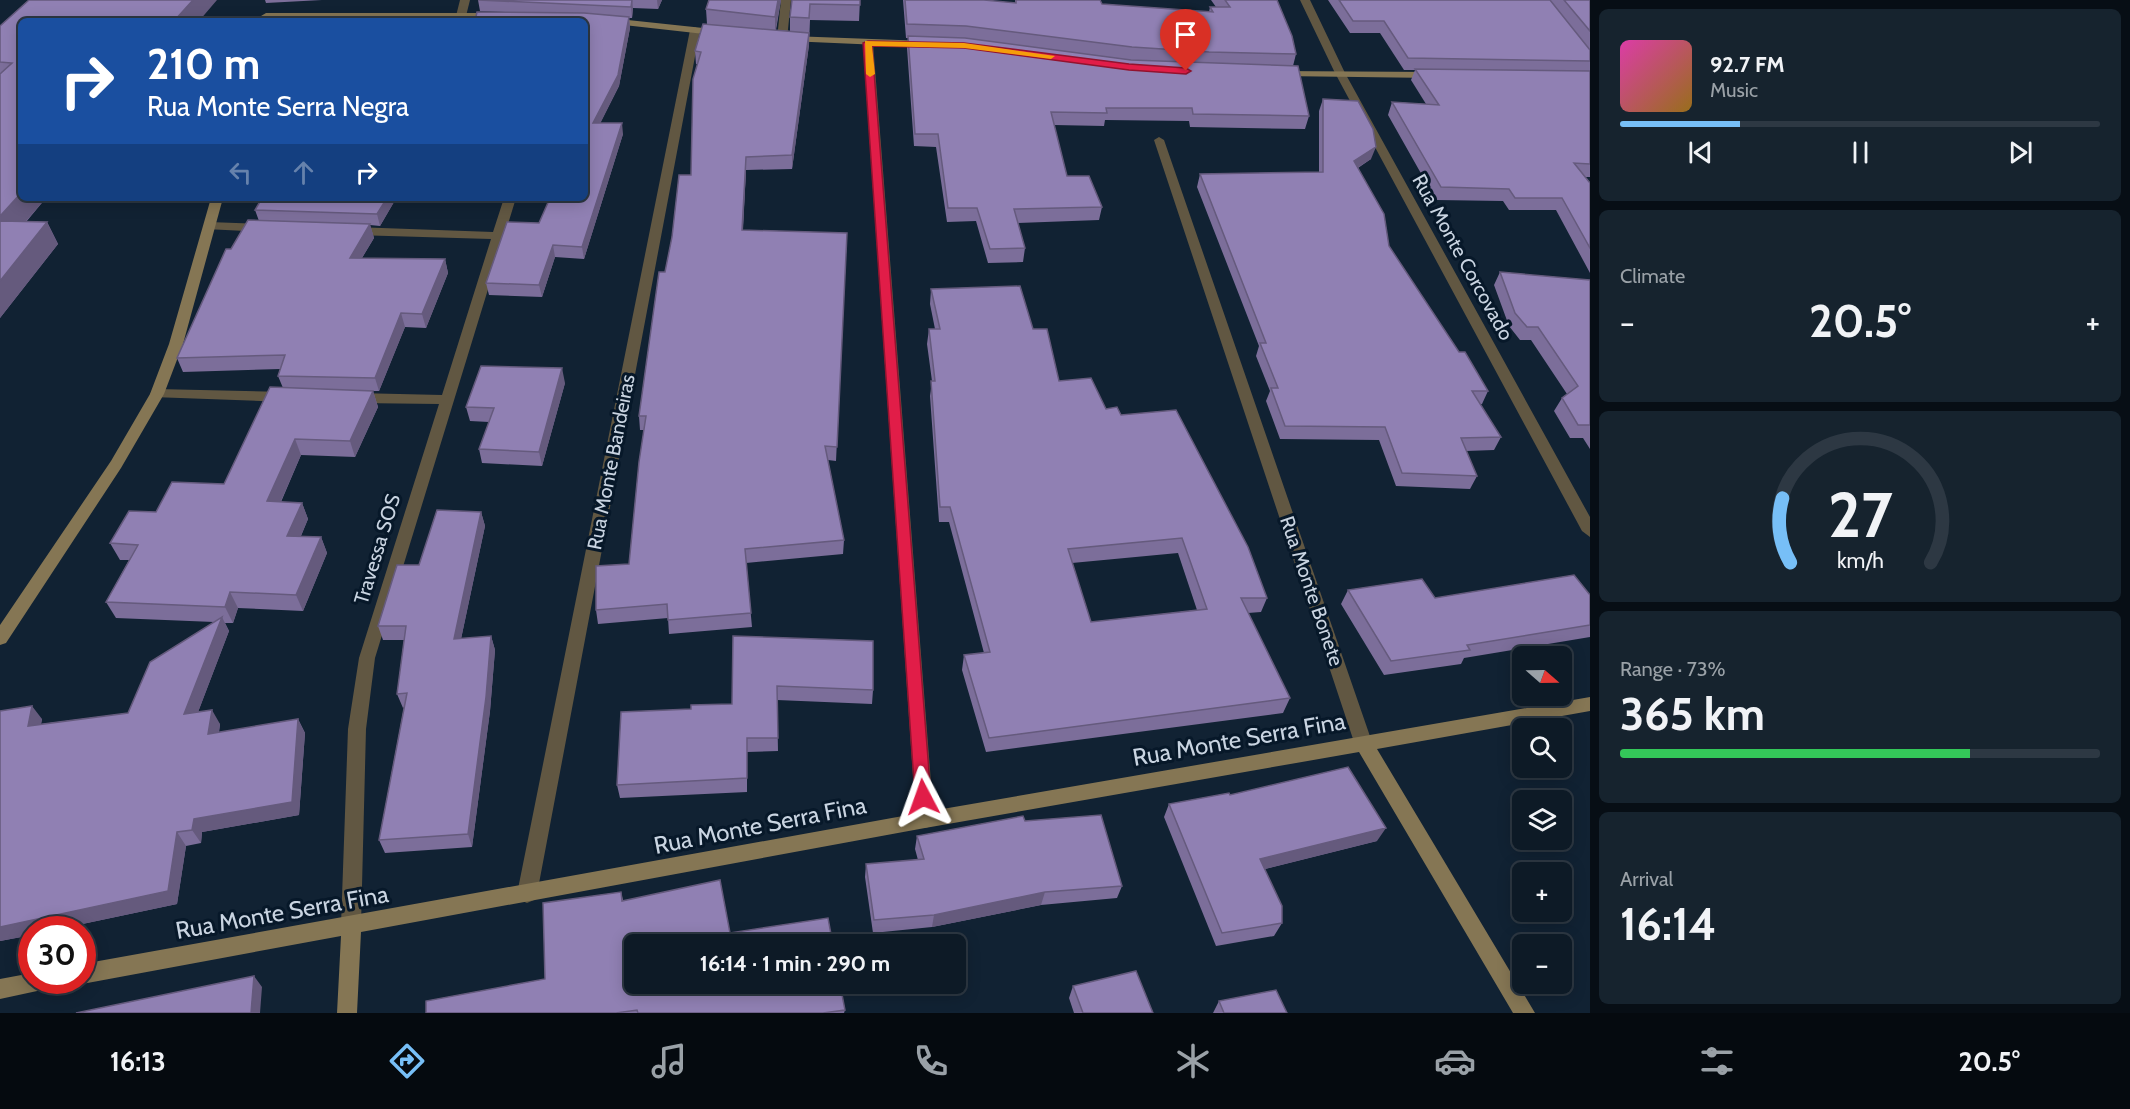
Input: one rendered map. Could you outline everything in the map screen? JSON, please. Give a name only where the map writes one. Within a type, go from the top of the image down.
[{"type":"street","points":[[461,16],[465,0]]},
{"type":"street","points":[[786,0],[778,38],[937,44]]},
{"type":"street","name":"Rua Monte Corcovado","points":[[1305,0],[1340,73],[1590,531]]},
{"type":"street","points":[[264,3],[265,18]]},
{"type":"street","points":[[330,18],[502,16]]},
{"type":"street","points":[[598,20],[737,34]]},
{"type":"street","name":"Rua Monte Bandeiras","points":[[527,894],[695,30]]},
{"type":"street","points":[[868,43],[925,820]]},
{"type":"street","points":[[1272,72],[1447,75]]},
{"type":"street","name":"Rua Monte Bonete","points":[[1159,140],[1363,742],[1525,1013]]},
{"type":"street","points":[[0,638],[116,464],[157,394],[176,344],[216,201]]},
{"type":"street","name":"Travessa SOS","points":[[351,925],[360,692],[376,620],[509,201]]},
{"type":"street","points":[[209,226],[278,229]]},
{"type":"street","points":[[336,231],[498,236]]},
{"type":"street","points":[[157,394],[307,397]]},
{"type":"street","points":[[342,398],[446,400]]},
{"type":"street","name":"Rua Monte Serra Fina","points":[[96,971],[925,820],[1590,704]]},
{"type":"street","points":[[347,1013],[351,925]]},
{"type":"street","points":[[0,989],[18,986]]},
{"type":"building","points":[[29,0],[193,0],[177,18],[18,18],[18,196],[0,216],[0,74],[12,63],[0,62],[0,26]]},
{"type":"building","points":[[478,0],[632,0],[631,7]]},
{"type":"building","points":[[709,0],[778,0],[775,17],[706,9]]},
{"type":"building","points":[[792,0],[860,0],[860,5],[810,4],[809,18],[790,17]]},
{"type":"building","points":[[905,0],[984,0],[1016,3],[1016,0],[1100,0],[1102,4],[1213,12],[1210,7],[1230,7],[1225,0],[1277,0],[1292,36],[1296,54],[1132,47],[966,26],[907,24]]},
{"type":"building","points":[[1339,0],[1550,0],[1590,50],[1590,61],[1408,58],[1384,21],[1353,21]]},
{"type":"building","points":[[1564,0],[1590,0],[1590,31]]},
{"type":"building","points":[[477,12],[584,13],[629,17],[618,75],[593,123],[622,123],[582,247],[553,245],[539,285],[486,283],[507,222],[539,223],[549,201],[588,201],[588,18],[476,18]]},
{"type":"building","points":[[703,24],[809,33],[792,155],[746,157],[742,230],[847,233],[837,447],[825,446],[844,540],[745,549],[751,613],[668,620],[667,604],[596,610],[596,566],[629,564],[646,416],[639,416],[659,272],[665,272],[672,237],[679,175],[691,175],[693,79],[701,52],[695,51]]},
{"type":"building","points":[[908,36],[965,38],[1131,60],[1298,66],[1309,116],[1193,114],[1192,108],[1106,108],[1107,113],[1051,112],[1067,176],[1089,176],[1102,207],[1014,209],[1025,248],[990,249],[977,208],[948,208],[938,134],[915,134]]},
{"type":"building","points":[[1415,69],[1590,71],[1590,164],[1574,163],[1590,183],[1590,248],[1562,198],[1515,198],[1509,189],[1441,187],[1392,102],[1439,105]]},
{"type":"building","points":[[1323,99],[1358,101],[1373,129],[1376,147],[1354,161],[1384,214],[1389,246],[1459,352],[1465,352],[1488,391],[1472,391],[1501,437],[1461,438],[1477,476],[1402,473],[1385,427],[1285,426],[1271,388],[1278,388],[1260,343],[1266,343],[1200,174],[1323,172]]},
{"type":"building","points":[[260,201],[385,201],[377,214],[255,210]]},
{"type":"building","points":[[248,220],[370,224],[350,258],[445,259],[422,314],[401,313],[375,378],[278,376],[285,355],[177,358],[226,249],[231,249]]},
{"type":"building","points":[[0,221],[47,222],[0,281]]},
{"type":"building","points":[[1500,272],[1590,280],[1590,425],[1578,425],[1562,398],[1578,386],[1538,327],[1527,327],[1515,313]]},
{"type":"building","points":[[1020,286],[1033,329],[1047,329],[1059,381],[1091,378],[1106,409],[1117,407],[1121,415],[1176,410],[1248,547],[1267,598],[1241,598],[1290,698],[989,738],[964,655],[990,652],[950,507],[940,507],[931,381],[935,381],[929,329],[940,329],[931,289]],"holes":[[[1182,538],[1207,609],[1091,622],[1068,549]]]},
{"type":"building","points":[[481,366],[562,368],[539,452],[479,449],[494,408],[466,407]]},
{"type":"building","points":[[270,387],[373,391],[350,441],[295,439],[267,501],[302,503],[287,536],[321,537],[296,595],[230,592],[225,607],[106,602],[138,545],[110,543],[129,511],[156,512],[172,482],[224,484]]},
{"type":"building","points":[[437,510],[481,512],[454,639],[491,636],[486,697],[468,834],[379,840],[407,693],[397,694],[406,626],[378,626],[397,565],[419,565]]},
{"type":"building","points":[[1574,575],[1590,595],[1590,625],[1467,645],[1470,650],[1391,661],[1348,590],[1422,579],[1435,598]]},
{"type":"building","points":[[222,617],[184,714],[212,710],[208,734],[298,719],[292,802],[194,819],[192,830],[177,832],[168,891],[51,916],[18,916],[18,923],[0,927],[0,711],[32,706],[28,726],[128,713],[150,662]]},
{"type":"building","points":[[733,636],[873,641],[873,690],[777,686],[778,738],[747,738],[747,778],[617,785],[621,712],[691,709],[691,705],[732,704]]},
{"type":"building","points":[[1348,767],[1386,828],[1260,859],[1282,906],[1282,923],[1222,933],[1169,804],[1229,793],[1230,795]]},
{"type":"building","points":[[1101,815],[1122,886],[1045,892],[934,915],[874,920],[866,864],[924,859],[917,836],[1023,816],[1025,821]]},
{"type":"building","points":[[720,880],[730,933],[828,918],[831,934],[624,934],[624,994],[842,994],[845,1010],[823,1013],[638,1013],[637,1010],[616,1013],[426,1013],[426,1001],[545,979],[543,903],[621,892],[622,901]]},
{"type":"building","points":[[1136,971],[1153,1013],[1083,1013],[1073,986]]},
{"type":"building","points":[[254,976],[251,1013],[76,1013]]},
{"type":"building","points":[[1276,990],[1287,1013],[1224,1013],[1219,1001]]},
{"type":"slow traffic","points":[[870,74],[868,43],[964,45],[1051,56]]},
{"type":"route","points":[[923,797],[868,43],[964,45],[1129,67],[1186,71]]}]
